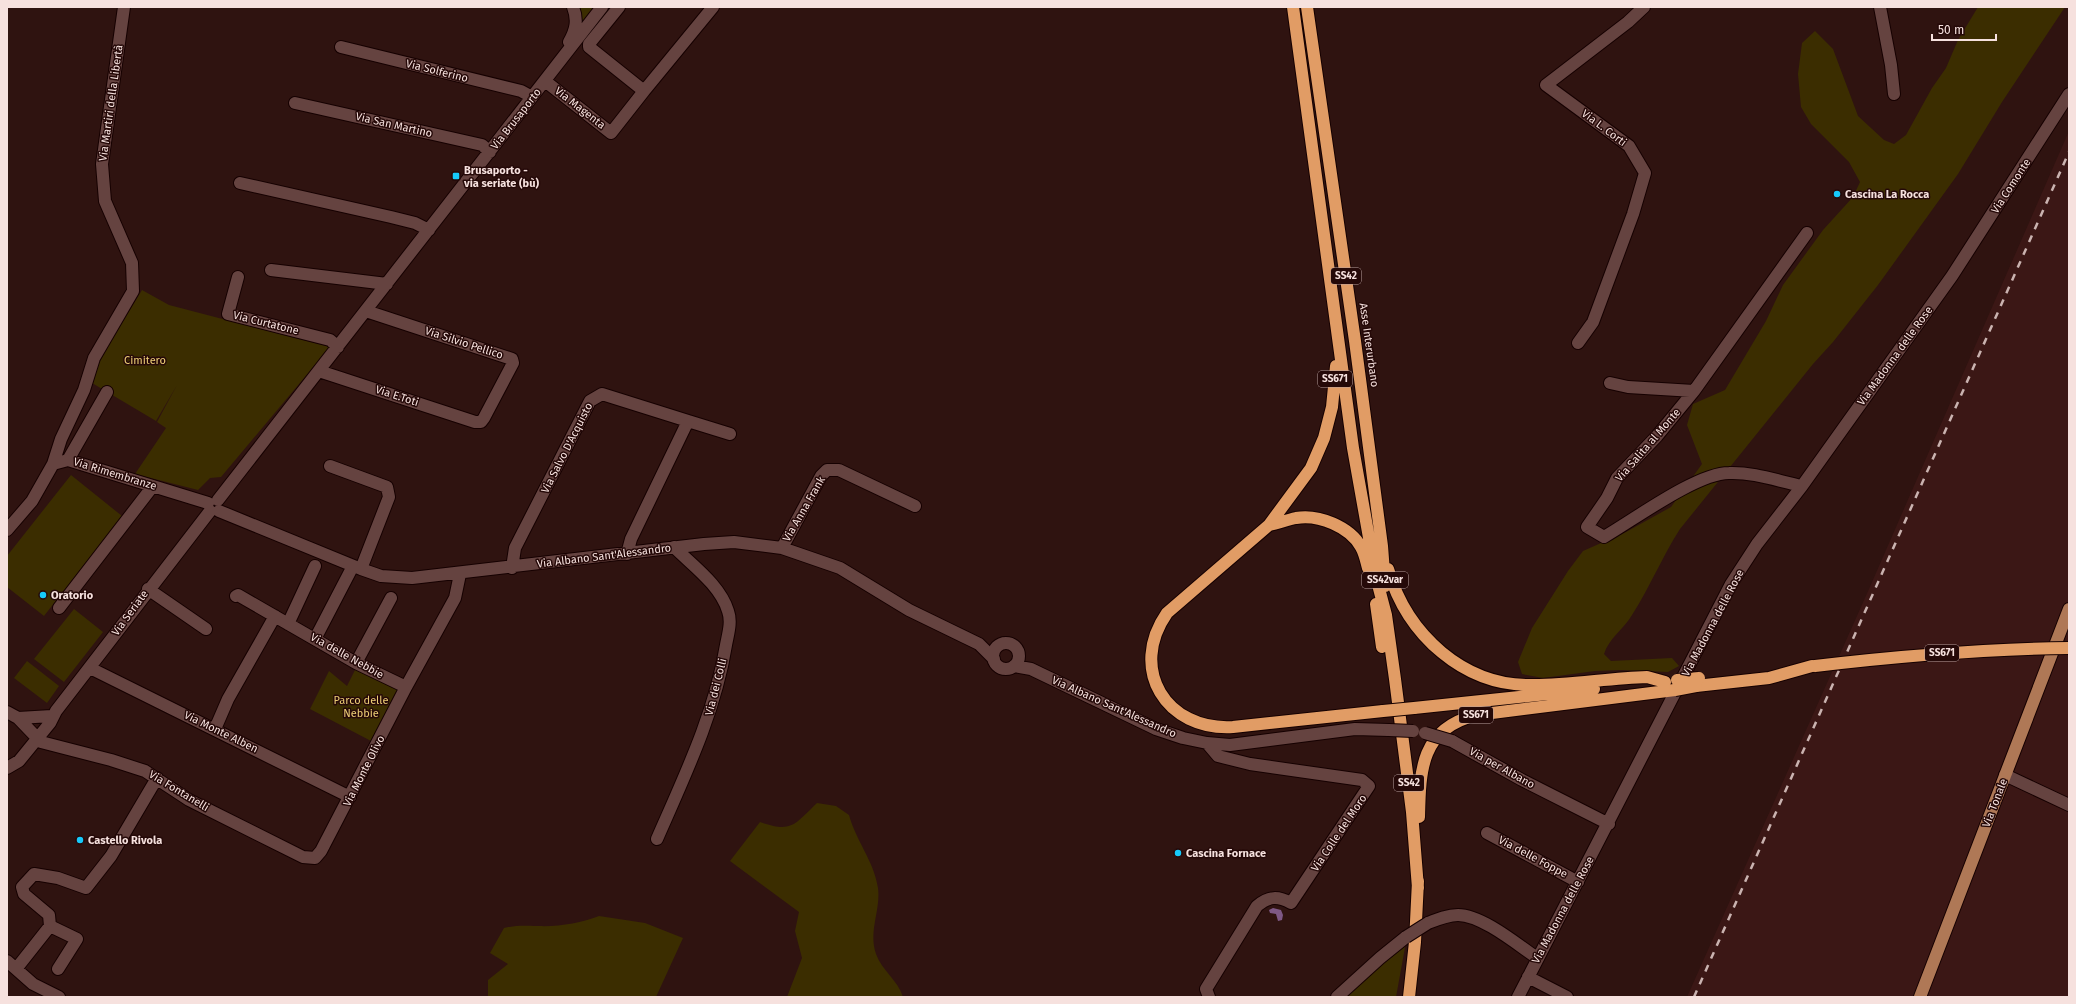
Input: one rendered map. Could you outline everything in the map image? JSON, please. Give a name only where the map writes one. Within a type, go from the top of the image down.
[{"type":"highway","name":"SS42","points":[[1293,7],[1353,448],[1376,577],[1386,615],[1396,679],[1412,812],[1418,888],[1409,997]]},
{"type":"highway","name":"Asse Interurbano","points":[[1307,7],[1355,341],[1382,546],[1386,615]]},
{"type":"highway","name":"SS671","points":[[1322,216],[1320,242],[1336,371],[1332,408],[1324,438],[1311,468],[1269,525],[1175,604],[1160,624],[1152,642],[1150,660],[1152,675],[1159,690],[1169,704],[1186,718],[1198,723],[1216,727],[1233,727],[1383,711],[1697,682],[1813,666],[1979,650],[2069,648]]},
{"type":"highway","points":[[1269,525],[1297,518],[1317,519],[1339,527],[1358,544],[1372,578],[1386,667],[1396,679]]},
{"type":"highway","points":[[1382,546],[1391,579],[1403,608],[1429,643],[1458,665],[1496,681],[1533,686],[1647,677],[1672,684]]},
{"type":"highway","name":"SS671","points":[[1418,888],[1420,777],[1427,754],[1434,742],[1448,727],[1463,718],[1476,715],[1672,684]]},
{"type":"main road","name":"Via Tonale","points":[[1920,997],[2069,609]]},
{"type":"street","name":"Via Martiri della Libertà","points":[[54,464],[61,439],[84,390],[94,358],[133,291],[132,263],[105,201],[102,164],[124,7]]},
{"type":"street","points":[[548,78],[574,31],[576,23],[573,7]]},
{"type":"street","name":"Via Brusaporto","points":[[291,407],[602,7]]},
{"type":"street","points":[[619,7],[589,44],[589,47],[644,91]]},
{"type":"street","name":"Via Magenta","points":[[548,78],[611,132],[713,7]]},
{"type":"street","name":"Via L. Corti","points":[[1578,343],[1593,322],[1633,214],[1646,173],[1629,146],[1546,85],[1628,22],[1644,7]]},
{"type":"street","points":[[1880,7],[1891,65],[1894,94]]},
{"type":"street","name":"Via Solferino","points":[[341,47],[521,91],[532,98]]},
{"type":"street","name":"Via Comonte","points":[[1952,276],[2069,94]]},
{"type":"street","name":"Via San Martino","points":[[295,103],[482,145],[490,152]]},
{"type":"street","points":[[240,183],[415,223],[428,230]]},
{"type":"street","name":"Via Salita al Monte","points":[[1802,486],[1747,474],[1717,474],[1697,481],[1604,537],[1587,527],[1607,498],[1617,478],[1657,436],[1694,391],[1807,233]]},
{"type":"street","points":[[271,270],[387,284]]},
{"type":"street","name":"Via Madonna delle Rose","points":[[1518,997],[1537,958],[1609,824],[1731,584],[1757,544],[1802,486],[1952,276]]},
{"type":"street","name":"Via Curtatone","points":[[238,277],[228,314],[324,339],[338,347]]},
{"type":"street","name":"Via Silvio Pellico","points":[[366,311],[512,359],[512,363],[484,418],[481,422],[475,422]]},
{"type":"street","name":"Via E.Toti","points":[[319,371],[475,422]]},
{"type":"street","points":[[1610,383],[1628,387],[1694,391]]},
{"type":"street","points":[[68,460],[107,392]]},
{"type":"street","name":"Via Salvo D'Acquisto","points":[[512,568],[515,548],[590,401],[602,394],[610,395],[688,422],[730,434]]},
{"type":"street","name":"Via Seriate","points":[[7,768],[19,761],[50,723],[52,716],[90,668],[148,589],[291,407]]},
{"type":"street","points":[[627,554],[631,539],[688,422]]},
{"type":"street","name":"Via Rimembranze","points":[[54,464],[68,460],[214,506]]},
{"type":"street","points":[[7,530],[32,501],[54,464]]},
{"type":"street","points":[[315,639],[357,568],[389,497],[387,487],[330,466]]},
{"type":"street","name":"Via Anna Frank","points":[[782,548],[822,476],[827,470],[839,470],[915,506]]},
{"type":"street","points":[[58,608],[153,486]]},
{"type":"street","name":"Via Albano Sant'Alessandro","points":[[214,506],[357,568],[381,576],[397,578],[460,574],[674,547],[734,542],[782,548],[840,568],[909,610],[979,644],[994,659]]},
{"type":"street","name":"Via dei Colli","points":[[657,839],[710,715],[723,665],[730,622],[729,612],[722,598],[705,577],[674,547]]},
{"type":"street","points":[[288,624],[315,566]]},
{"type":"street","name":"Via Monte Olivo","points":[[315,858],[321,851],[406,687],[455,598],[460,574]]},
{"type":"street","points":[[148,589],[206,629]]},
{"type":"street","name":"Via delle Nebbie","points":[[236,596],[275,616],[356,663],[406,687]]},
{"type":"street","points":[[356,663],[391,598]]},
{"type":"street","points":[[215,729],[228,699],[275,616]]},
{"type":"street","name":"Via Albano Sant'Alessandro","points":[[979,644],[1000,645]]},
{"type":"street","points":[[1000,645],[1012,645],[1016,660],[1002,668],[995,663],[994,659],[994,651],[1000,645]]},
{"type":"street","name":"Via Albano Sant'Alessandro","points":[[1016,660],[1031,669],[1156,728],[1183,738],[1207,743],[1230,745],[1355,729],[1389,730]]},
{"type":"street","name":"Via Monte Alben","points":[[90,668],[350,797]]},
{"type":"street","points":[[7,712],[18,718],[36,739]]},
{"type":"street","points":[[18,718],[52,716]]},
{"type":"street","name":"Via per Albano","points":[[1389,730],[1425,732],[1452,741],[1522,780],[1609,824]]},
{"type":"street","name":"Via Fontanelli","points":[[36,739],[52,747],[130,766],[157,778],[189,800],[303,857],[315,858]]},
{"type":"street","name":"Via Colle del Moro","points":[[1207,743],[1218,756],[1250,764],[1362,780],[1369,786],[1291,903],[1281,898],[1266,899],[1257,906],[1206,988],[1208,997]]},
{"type":"street","points":[[2005,775],[2069,806]]},
{"type":"street","points":[[50,926],[49,915],[24,894],[22,887],[34,874],[58,878],[86,888],[111,856],[157,778]]},
{"type":"street","name":"Via delle Foppe","points":[[1487,833],[1578,882]]},
{"type":"street","points":[[1337,997],[1380,958],[1406,937],[1428,923],[1442,918],[1459,915],[1473,918],[1493,928],[1537,958]]},
{"type":"street","points":[[50,926],[11,965],[33,984],[58,997]]},
{"type":"street","points":[[50,926],[77,939],[58,969]]},
{"type":"street","points":[[1528,977],[1567,997]]},
{"type":"shaded area","points":[[2069,131],[2069,997],[1687,997],[1869,589]]},
{"type":"shaded area","points":[[1273,908],[1281,910],[1283,915],[1282,920],[1278,921],[1276,914],[1270,913],[1269,910]]},
{"type":"green space","points":[[576,7],[593,7],[581,23]]},
{"type":"green space","points":[[1978,7],[2065,7],[2002,102],[1958,174],[1878,285],[1680,529],[1629,620],[1609,643],[1604,654],[1611,661],[1672,658],[1679,666],[1668,672],[1622,670],[1595,671],[1543,678],[1522,674],[1518,662],[1532,628],[1568,571],[1583,551],[1626,532],[1671,507],[1702,464],[1687,425],[1693,404],[1725,390],[1766,321],[1783,285],[1823,230],[1853,197],[1860,182],[1849,162],[1811,124],[1801,107],[1798,74],[1802,43],[1815,31],[1833,49],[1858,116],[1884,140],[1894,144],[1906,135],[1932,88],[1946,68],[1958,40]]},
{"type":"green space","name":"Cimitero","points":[[142,290],[169,305],[330,347],[221,477],[210,478],[198,490],[135,474],[166,428],[157,422],[177,385],[156,421],[87,380]]},
{"type":"green space","points":[[71,475],[122,516],[44,616],[7,587],[7,556]]},
{"type":"green space","points":[[74,609],[103,632],[64,682],[34,659]]},
{"type":"green space","points":[[27,661],[59,686],[47,703],[14,678]]},
{"type":"green space","name":"Parco delle Nebbie","points":[[356,668],[399,688],[371,741],[310,709],[329,671],[347,686]]},
{"type":"green space","points":[[817,803],[836,806],[849,815],[856,834],[873,869],[878,888],[878,904],[873,937],[876,954],[882,966],[898,986],[903,997],[787,997],[802,958],[795,931],[799,912],[730,861],[760,822],[779,827],[792,825],[803,817]]},
{"type":"green space","points":[[599,916],[645,923],[683,938],[656,997],[488,997],[488,980],[508,964],[490,953],[504,928],[577,923]]},
{"type":"green space","points":[[1406,942],[1396,997],[1340,997]]},
{"type":"railway","points":[[1694,997],[2069,152]]},
{"type":"place","name":"Brusaporto - via seriate (bù)","points":[[456,176]]},
{"type":"place","name":"Cascina La Rocca","points":[[1837,194]]},
{"type":"place","name":"Oratorio","points":[[43,595]]},
{"type":"place","name":"Castello Rivola","points":[[80,840]]},
{"type":"place","name":"Cascina Fornace","points":[[1178,853]]}]
